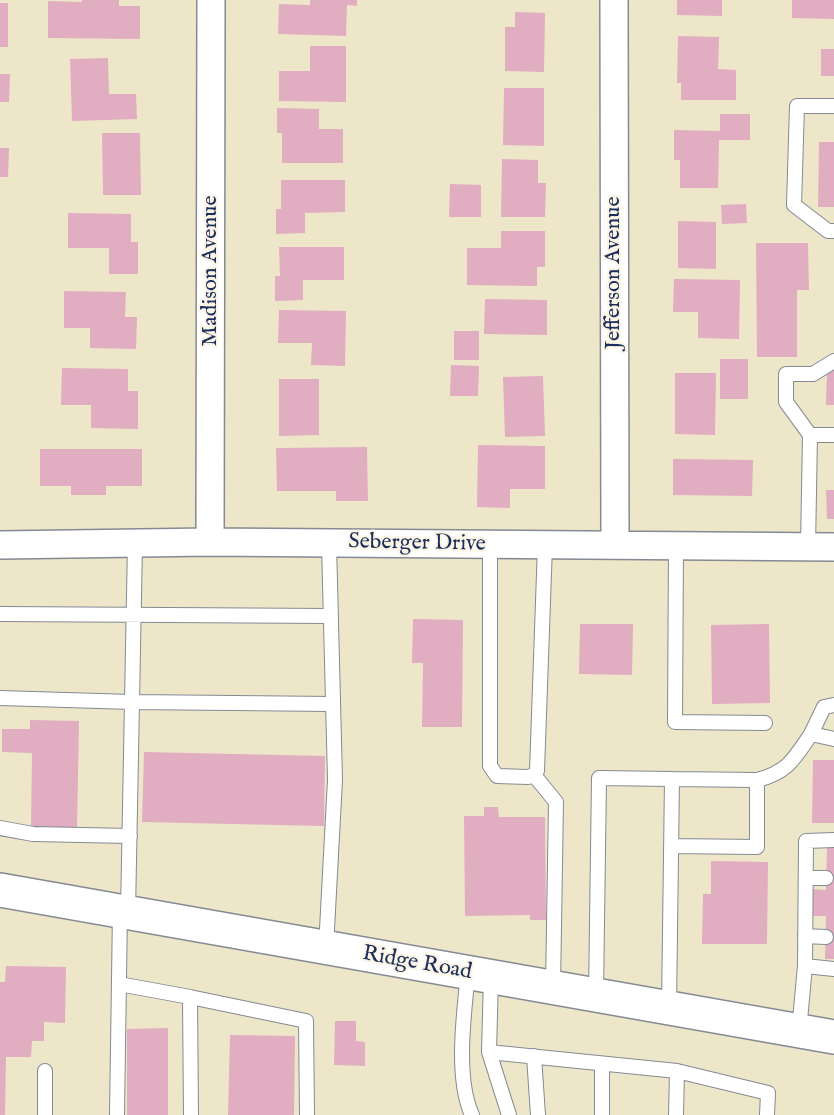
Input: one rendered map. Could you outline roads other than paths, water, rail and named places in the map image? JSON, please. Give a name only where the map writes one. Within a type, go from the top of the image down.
[{"type":"main road","name":"Ridge Road","points":[[0,890],[834,1037]]},
{"type":"street","name":"Madison Avenue","points":[[210,542],[212,0]]},
{"type":"street","name":"Jefferson Avenue","points":[[614,0],[615,546]]},
{"type":"street","name":"Seberger Drive","points":[[0,545],[210,542],[821,547]]},
{"type":"lane","points":[[834,106],[796,106],[794,205],[828,231],[834,231]]},
{"type":"lane","points":[[821,547],[810,435],[786,402],[786,375],[813,374],[834,361]]},
{"type":"lane","points":[[810,435],[834,435]]},
{"type":"lane","points":[[117,1115],[119,984],[130,836],[135,543]]},
{"type":"lane","points":[[326,948],[335,780],[329,543]]},
{"type":"lane","points":[[490,545],[490,766],[497,776],[528,777],[537,771],[545,545]]},
{"type":"lane","points":[[676,546],[675,722],[765,723]]},
{"type":"lane","points":[[0,614],[331,616]]},
{"type":"lane","points":[[0,698],[333,704]]},
{"type":"lane","points":[[596,995],[599,778],[757,780],[775,776],[792,761],[811,734],[824,707],[834,705]]},
{"type":"lane","points":[[811,734],[834,739]]},
{"type":"lane","points":[[534,775],[556,802],[552,988]]},
{"type":"lane","points":[[669,1008],[672,779]]},
{"type":"lane","points":[[671,846],[757,847],[757,780]]},
{"type":"lane","points":[[0,828],[33,834],[130,836]]},
{"type":"lane","points":[[799,1031],[805,966],[806,841],[834,840]]},
{"type":"lane","points":[[806,878],[826,879]]},
{"type":"lane","points":[[805,936],[826,937]]},
{"type":"lane","points":[[805,966],[834,969]]},
{"type":"lane","points":[[479,975],[489,1052],[509,1115]]},
{"type":"lane","points":[[472,1115],[463,1075],[462,1037],[479,975]]},
{"type":"lane","points":[[119,984],[306,1021],[307,1115]]},
{"type":"lane","points":[[190,997],[190,1115]]},
{"type":"lane","points":[[489,1052],[677,1071],[768,1094],[767,1115]]},
{"type":"lane","points":[[534,1056],[538,1115]]},
{"type":"lane","points":[[602,1064],[602,1115]]},
{"type":"lane","points":[[45,1071],[45,1115]]},
{"type":"lane","points":[[676,1115],[677,1071]]}]
